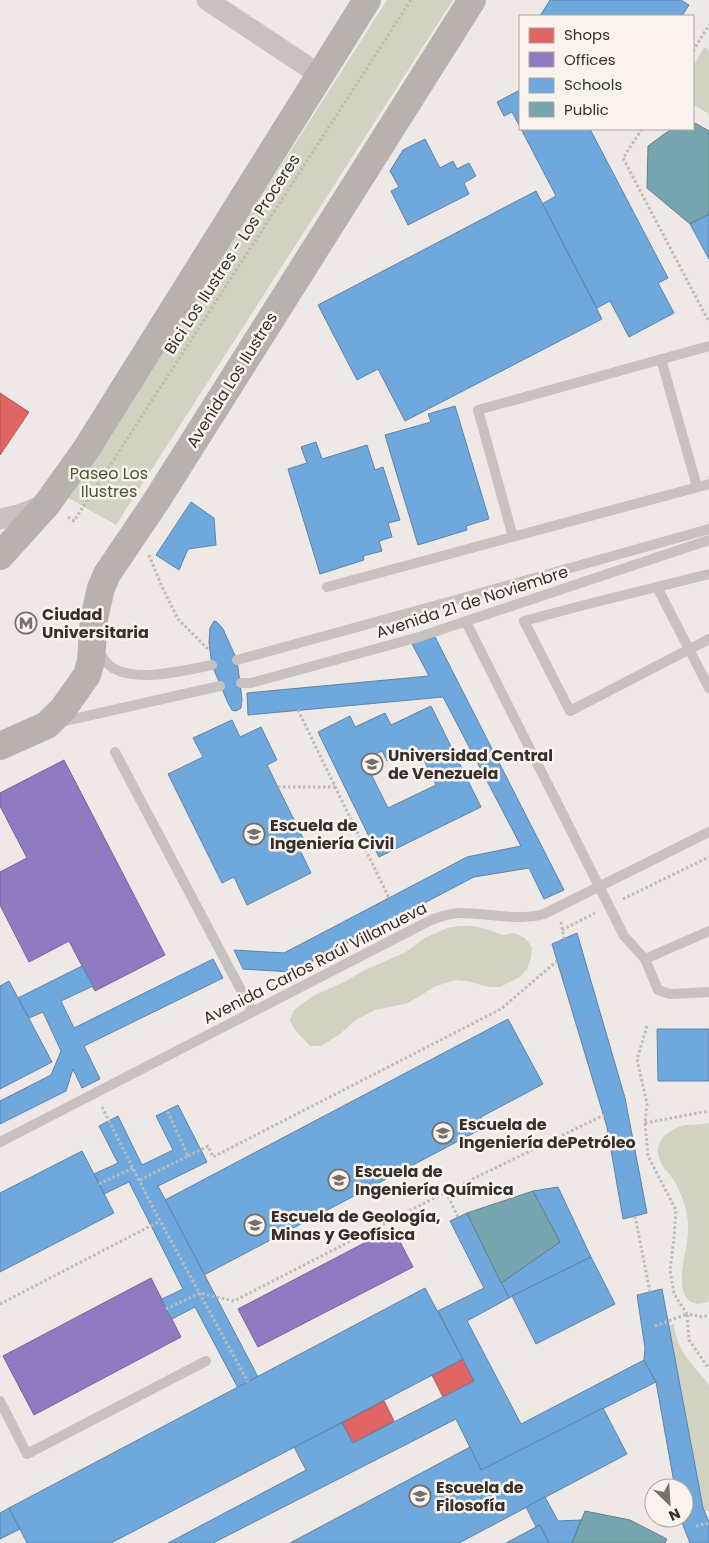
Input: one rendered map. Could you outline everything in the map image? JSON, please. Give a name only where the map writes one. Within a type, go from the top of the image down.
[{"type":"main road","points":[[0,556],[47,504],[85,451],[367,0]]},
{"type":"main road","name":"Avenida Los Ilustres","points":[[0,746],[47,725],[63,709],[87,675],[91,661],[94,618],[101,588],[107,574],[472,0]]},
{"type":"street","points":[[207,0],[320,75]]},
{"type":"street","points":[[0,519],[20,515],[47,504]]},
{"type":"lane","points":[[513,537],[478,410],[709,346]]},
{"type":"lane","points":[[661,359],[697,487]]},
{"type":"lane","points":[[327,587],[709,484]]},
{"type":"lane","name":"Avenida 21 de Noviembre","points":[[237,660],[709,529]]},
{"type":"lane","name":"Avenida 21 de Noviembre","points":[[241,683],[269,678],[419,637],[709,540]]},
{"type":"lane","points":[[709,574],[524,621],[570,710],[709,639]]},
{"type":"lane","points":[[658,587],[709,688]]},
{"type":"lane","points":[[466,622],[624,936],[644,959],[658,990],[670,994],[709,992]]},
{"type":"lane","points":[[93,644],[102,658],[113,668],[128,673],[142,675],[165,673],[212,665]]},
{"type":"lane","points":[[47,725],[220,686]]},
{"type":"lane","points":[[115,752],[252,1012]]},
{"type":"lane","name":"Avenida Carlos Raúl Villanueva","points":[[0,1142],[430,920],[445,915],[466,913],[531,918],[544,914],[709,832]]},
{"type":"lane","points":[[644,959],[709,931]]},
{"type":"lane","points":[[0,1402],[27,1454],[206,1361]]},
{"type":"path","name":"Bici Los Ilustres - Los Proceres","points":[[74,521],[411,0]]},
{"type":"path","points":[[694,49],[709,25]]},
{"type":"path","points":[[641,130],[623,158],[709,322]]},
{"type":"path","points":[[138,528],[162,587],[178,619],[210,650]]},
{"type":"path","points":[[298,710],[389,898]]},
{"type":"path","points":[[278,787],[335,787]]},
{"type":"path","points":[[562,930],[709,856]]},
{"type":"path","points":[[140,1180],[208,1146],[213,1157],[501,1009],[557,961]]},
{"type":"path","points":[[647,1026],[637,1060],[647,1104],[645,1123],[648,1156],[676,1210],[670,1270],[674,1294],[687,1314],[688,1340],[709,1369]]},
{"type":"path","points":[[167,1110],[188,1156]]},
{"type":"path","points":[[645,1123],[709,1111]]},
{"type":"path","points":[[166,1309],[200,1293],[234,1301],[446,1192],[604,1115]]},
{"type":"path","points":[[109,1121],[160,1221],[248,1382]]},
{"type":"path","points":[[99,1184],[133,1168]]},
{"type":"path","points":[[446,1192],[458,1217]]},
{"type":"path","points":[[635,1216],[650,1292]]},
{"type":"path","points":[[0,1304],[160,1221]]},
{"type":"path","points":[[655,1326],[687,1314],[704,1317],[709,1314]]},
{"type":"path","points":[[696,1526],[709,1523]]},
{"type":"green space","name":"Paseo Los Ilustres","points":[[387,0],[453,0],[116,525],[65,496],[228,249]]},
{"type":"green space","points":[[704,47],[709,50],[709,114],[694,105],[694,65]]},
{"type":"green space","points":[[459,926],[483,928],[503,935],[514,933],[525,938],[532,947],[527,969],[520,977],[500,987],[489,987],[456,980],[436,986],[408,1003],[375,1010],[357,1019],[340,1034],[321,1046],[310,1046],[295,1030],[290,1020],[294,1010],[313,996],[406,952],[425,938],[447,928]]},
{"type":"green space","points":[[709,1123],[709,1301],[698,1304],[691,1302],[685,1296],[683,1289],[682,1269],[688,1232],[685,1208],[676,1184],[658,1156],[658,1149],[662,1139],[672,1130],[682,1126]]},
{"type":"green space","points":[[674,1324],[675,1333],[682,1349],[691,1364],[709,1385],[709,1511],[705,1511],[703,1508],[669,1325]]},
{"type":"building: Shops","points":[[0,393],[29,412],[0,455]]},
{"type":"building: Shops","points":[[463,1359],[474,1381],[443,1397],[432,1375]]},
{"type":"building: Shops","points":[[384,1401],[394,1421],[353,1443],[342,1423]]},
{"type":"building: Offices","points":[[64,760],[165,955],[95,991],[69,941],[29,962],[0,905],[0,872],[27,858],[0,806],[0,793]]},
{"type":"building: Offices","points":[[393,1228],[413,1267],[258,1347],[238,1309]]},
{"type":"building: Offices","points":[[151,1278],[181,1337],[34,1415],[3,1356]]},
{"type":"building: Schools","points":[[550,0],[681,0],[689,5],[683,15],[541,15]]},
{"type":"building: Schools","points":[[519,91],[519,125],[512,112],[504,116],[497,102]]},
{"type":"building: Schools","points":[[522,130],[591,130],[668,278],[658,283],[674,313],[629,337],[610,301],[597,308],[542,204],[556,196]]},
{"type":"building: Schools","points":[[425,139],[440,168],[453,161],[457,169],[469,163],[476,176],[464,183],[469,194],[408,225],[391,191],[399,187],[390,171],[403,150]]},
{"type":"building: Schools","points":[[536,191],[602,319],[405,421],[378,369],[357,380],[318,305]]},
{"type":"building: Schools","points":[[709,214],[709,259],[690,224]]},
{"type":"building: Schools","points":[[455,406],[489,519],[466,526],[467,530],[418,545],[385,435],[431,422],[428,414]]},
{"type":"building: Schools","points":[[316,442],[322,459],[367,445],[375,470],[383,467],[400,520],[388,523],[392,537],[379,541],[382,551],[363,556],[364,560],[320,574],[288,469],[307,463],[301,447]]},
{"type":"building: Schools","points":[[191,502],[214,518],[216,545],[188,549],[179,570],[156,555]]},
{"type":"building: Schools","points":[[214,621],[223,629],[237,660],[242,699],[241,708],[235,711],[232,710],[228,703],[212,665],[209,643],[210,628]]},
{"type":"building: Schools","points":[[435,637],[564,890],[544,899],[529,868],[474,877],[292,972],[243,969],[234,950],[284,953],[467,857],[521,846],[443,697],[248,715],[247,693],[429,676],[411,642]]},
{"type":"building: Schools","points":[[431,706],[481,807],[379,857],[318,732],[350,716],[355,727],[385,713],[391,725]],"holes":[[[417,746],[436,785],[388,808],[364,760],[382,751],[387,761]]]},
{"type":"building: Schools","points":[[232,720],[240,737],[261,727],[277,760],[267,765],[303,838],[296,842],[311,873],[247,905],[234,877],[222,883],[168,774],[203,757],[193,738]]},
{"type":"building: Schools","points":[[577,933],[625,1098],[647,1213],[623,1219],[607,1127],[552,944]]},
{"type":"building: Schools","points":[[213,959],[223,978],[84,1046],[100,1079],[82,1088],[73,1069],[66,1091],[0,1124],[0,1101],[51,1075],[61,1051],[43,1012],[29,1018],[18,998],[82,966],[93,986],[61,1001],[74,1028]]},
{"type":"building: Schools","points":[[9,981],[52,1062],[0,1089],[0,986]]},
{"type":"building: Schools","points":[[508,1019],[543,1084],[481,1117],[485,1127],[204,1275],[165,1200]]},
{"type":"building: Schools","points":[[657,1029],[709,1029],[709,1081],[658,1081]]},
{"type":"building: Schools","points":[[178,1105],[207,1162],[158,1186],[258,1377],[238,1388],[195,1307],[172,1319],[166,1309],[162,1299],[183,1289],[129,1182],[104,1194],[94,1174],[118,1163],[99,1126],[118,1116],[142,1165],[173,1150],[156,1116]]},
{"type":"building: Schools","points":[[82,1151],[114,1213],[0,1272],[0,1193]]},
{"type":"building: Schools","points":[[558,1187],[591,1257],[509,1298],[501,1283],[560,1242],[533,1191]]},
{"type":"building: Schools","points":[[467,1213],[509,1298],[467,1321],[521,1424],[644,1360],[656,1382],[481,1470],[456,1419],[213,1543],[168,1543],[306,1470],[294,1447],[342,1423],[353,1443],[474,1381],[438,1311],[484,1288],[450,1221]]},
{"type":"building: Schools","points":[[591,1257],[615,1304],[536,1344],[512,1296]]},
{"type":"building: Schools","points":[[425,1288],[463,1359],[111,1543],[27,1543],[9,1508]]},
{"type":"building: Schools","points":[[662,1289],[703,1508],[709,1522],[709,1543],[690,1543],[684,1528],[694,1528],[694,1478],[673,1478],[656,1382],[644,1360],[645,1348],[637,1295]]},
{"type":"building: Schools","points":[[603,1408],[627,1454],[459,1543],[290,1543],[470,1447],[481,1470]]},
{"type":"building: Schools","points":[[545,1497],[558,1521],[581,1520],[572,1543],[549,1543],[540,1525],[536,1527],[526,1507]]},
{"type":"building: Schools","points":[[9,1508],[20,1529],[0,1539],[0,1513]]},
{"type":"building: Schools","points":[[540,1525],[549,1543],[506,1543],[536,1527]]},
{"type":"building: Public","points":[[694,123],[709,131],[709,214],[690,224],[647,188],[648,146],[670,130],[694,130]]},
{"type":"building: Public","points":[[533,1191],[560,1242],[501,1283],[467,1213]]},
{"type":"building: Public","points":[[585,1511],[630,1520],[667,1539],[665,1543],[572,1543]]},
{"type":"place","name":"Ciudad Universitaria","points":[[26,623]]},
{"type":"place","name":"Universidad Central de Venezuela","points":[[372,764]]},
{"type":"place","name":"Escuela de Ingeniería Civil","points":[[254,834]]},
{"type":"place","name":"Escuela de Ingeniería dePetróleo","points":[[443,1133]]},
{"type":"place","name":"Escuela de Ingeniería Química","points":[[339,1180]]},
{"type":"place","name":"Escuela de Geología, Minas y Geofísica","points":[[255,1225]]},
{"type":"place","name":"Escuela de Filosofía","points":[[420,1496]]}]
